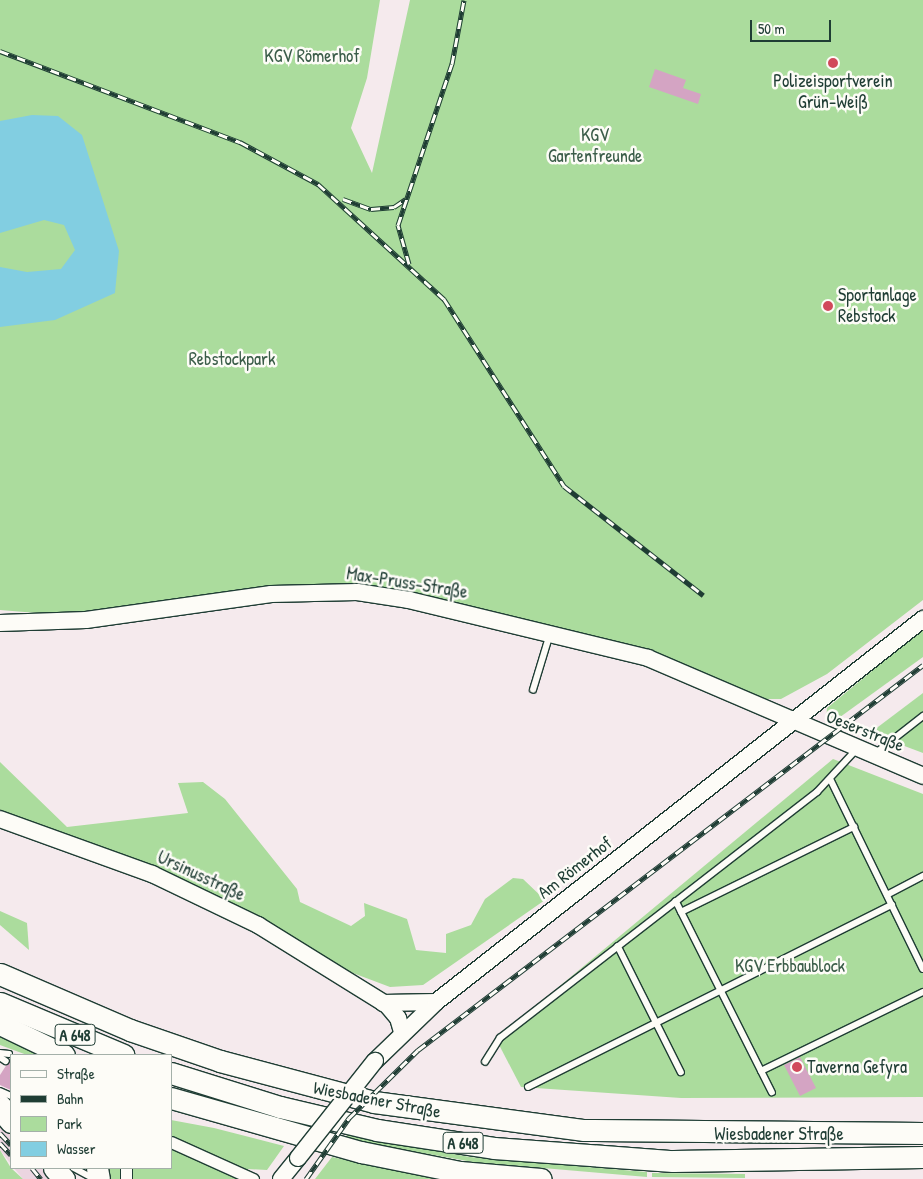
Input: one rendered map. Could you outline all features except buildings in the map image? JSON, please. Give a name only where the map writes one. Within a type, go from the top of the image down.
[{"type":"highway","name":"Wiesbadener Straße","points":[[0,974],[130,1030],[220,1061],[374,1102],[584,1130],[923,1132]]},
{"type":"highway","name":"A 648","points":[[0,1003],[122,1054]]},
{"type":"highway","points":[[0,1024],[62,1054]]},
{"type":"highway","name":"Wiesbadener Straße","points":[[172,1073],[290,1110],[377,1130],[494,1148],[673,1161],[923,1157]]},
{"type":"highway","points":[[172,1098],[268,1129]]},
{"type":"highway","points":[[0,1109],[10,1121]]},
{"type":"highway","points":[[172,1113],[268,1129],[460,1172],[541,1179]]},
{"type":"highway","points":[[55,1169],[64,1179]]},
{"type":"main road","name":"Max-Pruss-Straße","points":[[0,623],[86,620],[271,594],[357,592],[454,608],[549,635],[664,664],[792,722]]},
{"type":"main road","name":"Am Römerhof","points":[[281,1179],[375,1061],[402,1032],[436,1002],[923,619]]},
{"type":"main road","name":"Oeserstraße","points":[[792,722],[923,776]]},
{"type":"main road","name":"Ursinusstraße","points":[[0,819],[204,897],[258,925],[377,1000],[402,1032]]},
{"type":"main road","points":[[377,1000],[436,1002]]},
{"type":"street","points":[[172,1142],[253,1179]]},
{"type":"lane","points":[[533,690],[549,635]]},
{"type":"lane","points":[[872,756],[923,716]]},
{"type":"lane","points":[[485,1062],[500,1038],[830,780],[856,750]]},
{"type":"lane","points":[[830,780],[923,969]]},
{"type":"lane","points":[[682,912],[854,827]]},
{"type":"lane","points":[[887,895],[923,876]]},
{"type":"lane","points":[[676,901],[772,1092]]},
{"type":"lane","points":[[528,1087],[892,905]]},
{"type":"lane","points":[[618,946],[681,1072]]},
{"type":"lane","points":[[761,1071],[923,992]]},
{"type":"lane","points":[[0,1053],[9,1054]]},
{"type":"lane","points":[[0,1057],[6,1061]]},
{"type":"lane","points":[[0,1092],[10,1105]]},
{"type":"lane","points":[[76,1169],[94,1179]]},
{"type":"shaded area","points":[[0,1124],[10,1134],[10,1163],[0,1150]]},
{"type":"shaded area","points":[[15,1169],[43,1169],[52,1179],[23,1179]]},
{"type":"green space","points":[[0,0],[380,0],[367,78],[351,128],[372,173],[410,0],[923,0],[923,600],[827,674],[781,699],[763,699],[447,600],[361,585],[86,617],[0,610]]},
{"type":"green space","points":[[923,629],[923,657],[836,720],[826,723],[827,708]]},
{"type":"green space","points":[[923,693],[923,753],[870,733]]},
{"type":"green space","name":"KGV Erbbaublock","points":[[833,759],[923,794],[923,1097],[681,1098],[521,1087],[496,1039]]},
{"type":"green space","points":[[0,762],[67,827],[188,813],[178,783],[203,782],[225,799],[297,889],[300,902],[351,926],[365,916],[364,903],[407,919],[416,950],[446,953],[446,934],[471,925],[485,899],[513,878],[523,879],[545,900],[423,985],[390,987],[337,967],[199,887],[0,812]]},
{"type":"green space","points":[[0,911],[27,923],[29,950],[0,925]]},
{"type":"green space","points":[[0,1034],[42,1054],[24,1054],[0,1045]]},
{"type":"green space","points":[[172,1120],[214,1128],[284,1146],[267,1170],[248,1169],[243,1179],[104,1179],[103,1169],[172,1169]]},
{"type":"green space","points":[[347,1135],[470,1157],[647,1172],[647,1177],[473,1162],[344,1139]]},
{"type":"green space","points":[[0,1150],[10,1169],[23,1179],[0,1179]]},
{"type":"green space","points":[[332,1157],[379,1167],[448,1179],[315,1179]]},
{"type":"green space","points":[[652,1173],[745,1174],[745,1178],[652,1177]]},
{"type":"water","points":[[32,115],[58,116],[82,135],[119,251],[115,293],[55,320],[0,327],[0,267],[27,272],[61,269],[75,250],[64,225],[44,220],[0,233],[0,121]]},
{"type":"railway","points":[[409,264],[398,225],[452,64],[464,0]]},
{"type":"railway","points":[[0,51],[240,142],[318,184],[444,299],[564,486],[703,595]]},
{"type":"railway","points":[[343,199],[371,209],[394,207],[406,199]]},
{"type":"railway","points":[[306,1179],[349,1118],[418,1050],[923,665]]},
{"type":"railway","points":[[0,1133],[10,1144]]},
{"type":"railway","points":[[0,1143],[10,1154]]},
{"type":"railway","points":[[33,1169],[41,1179]]},
{"type":"place","name":"Polizeisportverein Grün-Weiß","points":[[833,63]]},
{"type":"place","name":"Sportanlage Rebstock","points":[[828,306]]},
{"type":"place","name":"Taverna Gefyra","points":[[797,1067]]},
{"type":"park label","name":"KGV Römerhof","points":[[312,56]]},
{"type":"park label","name":"KGV Gartenfreunde","points":[[595,146]]},
{"type":"park label","name":"Rebstockpark","points":[[232,359]]}]
